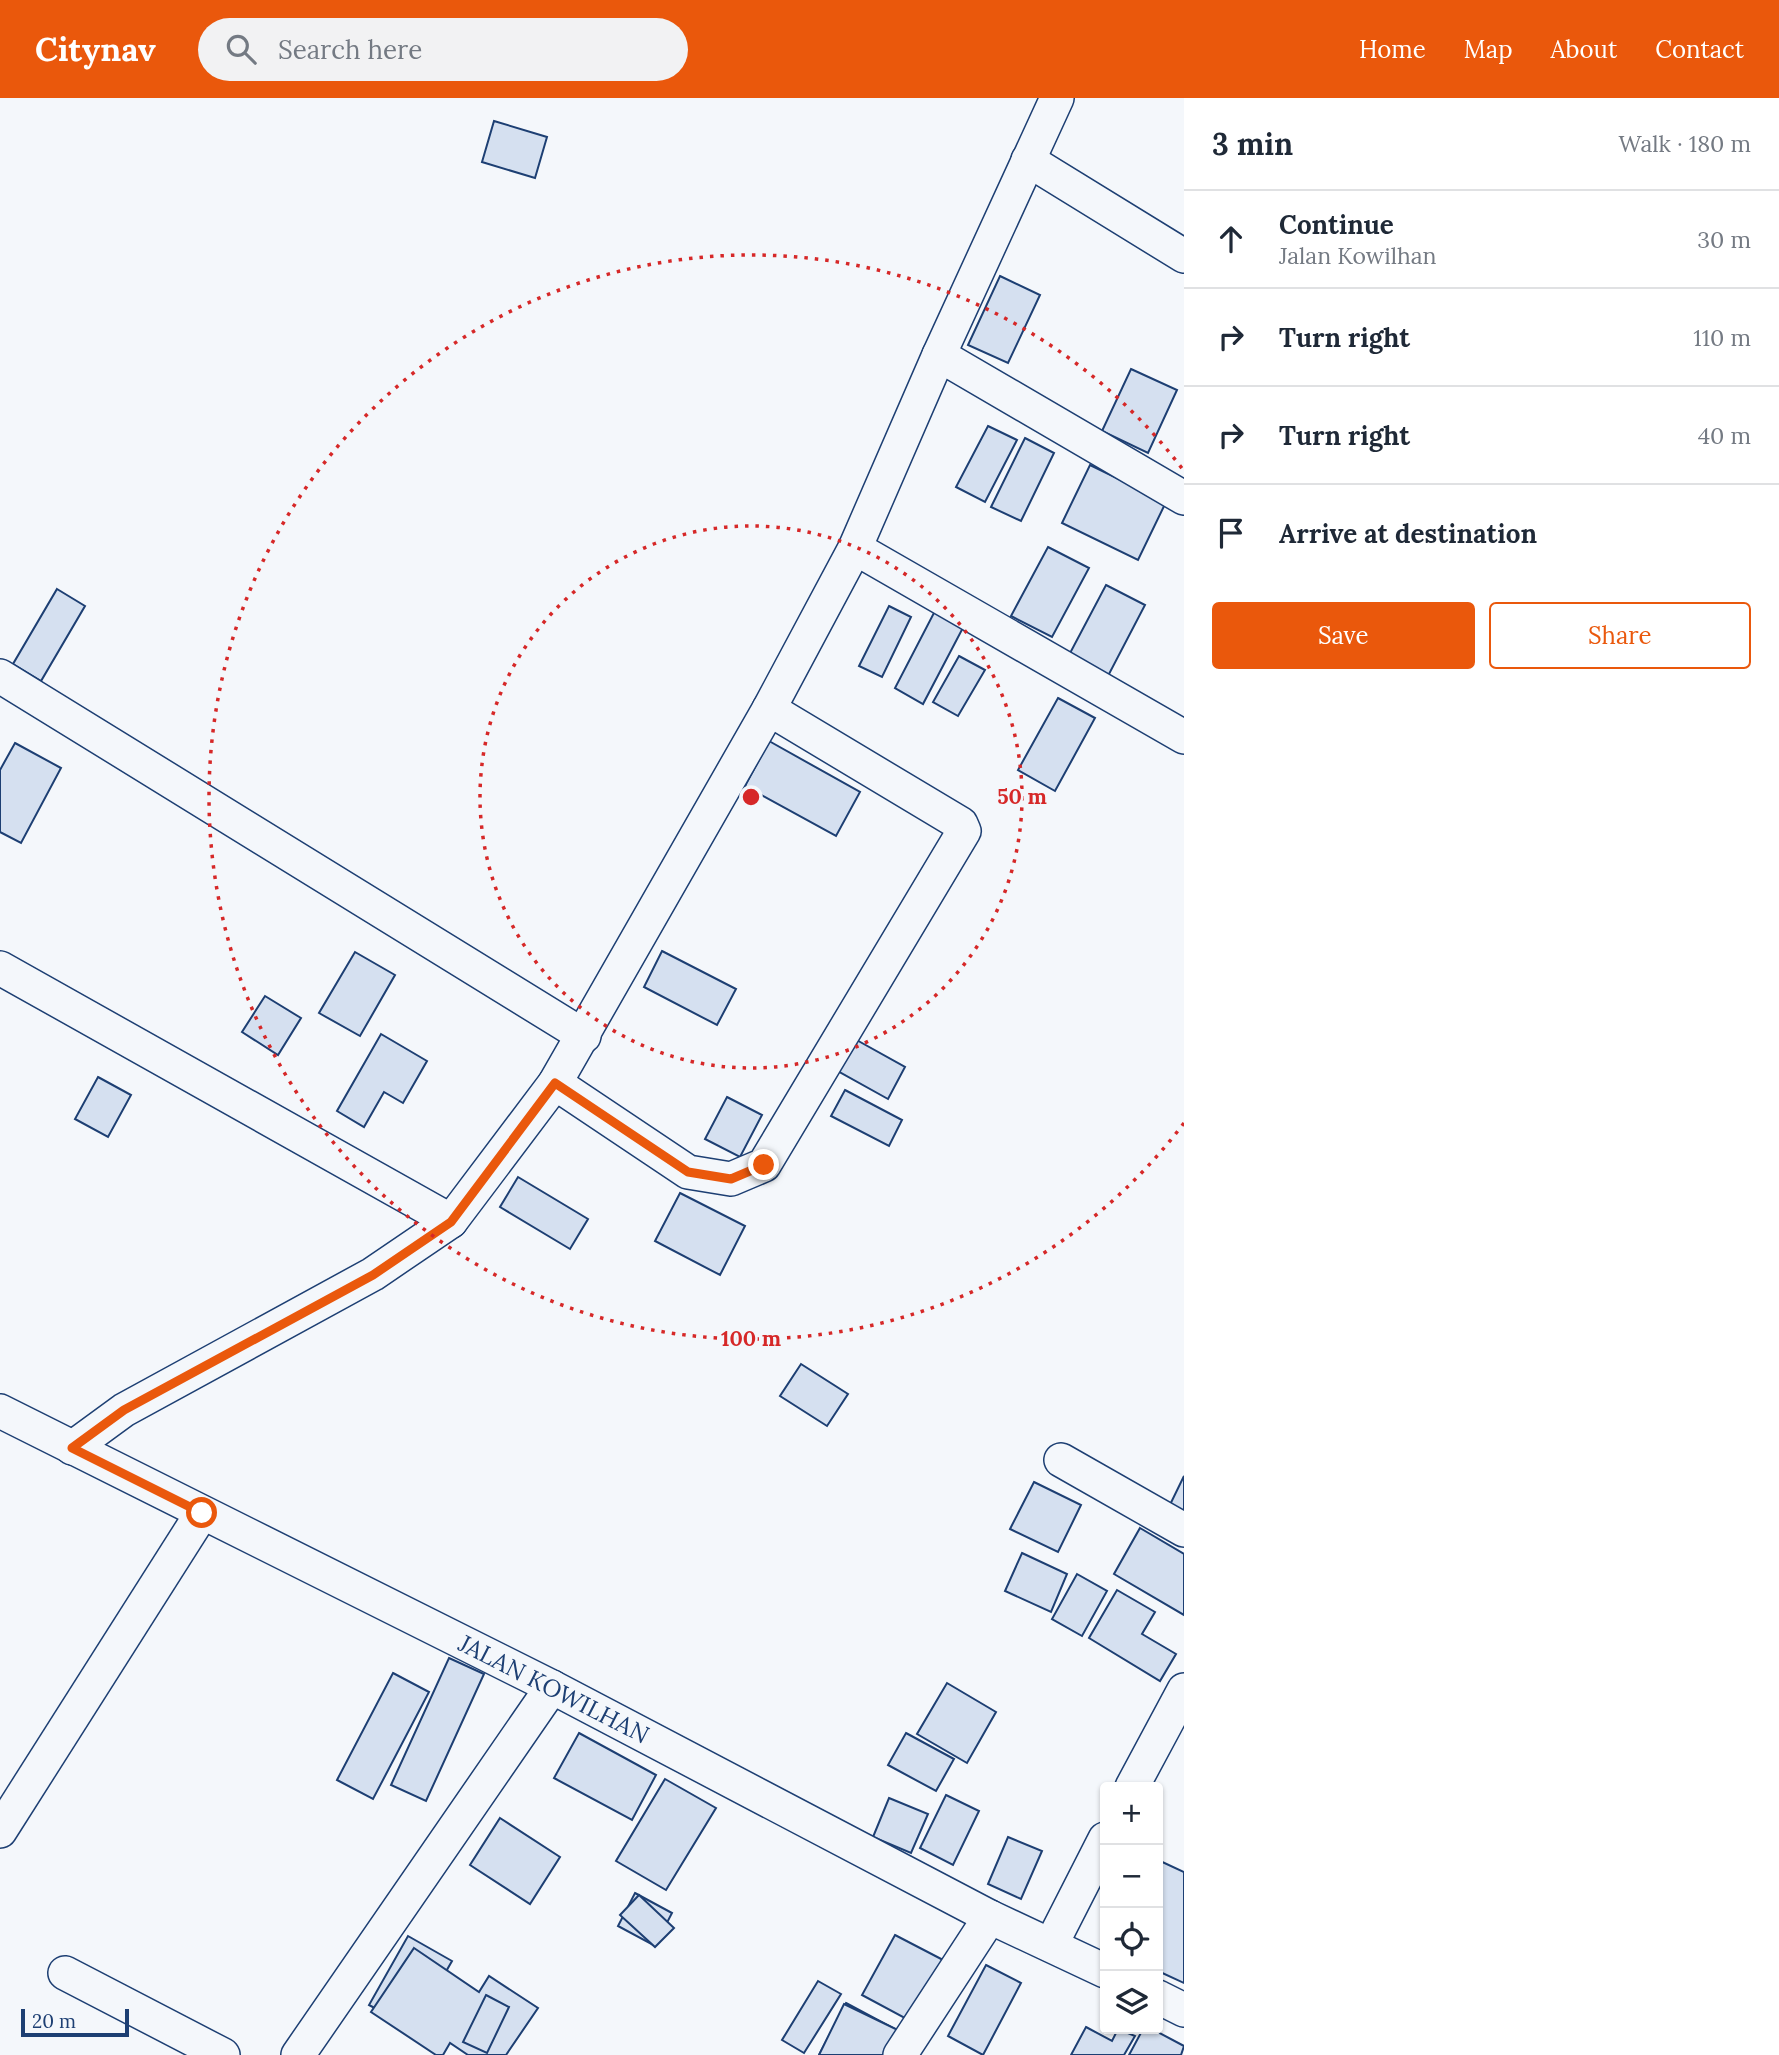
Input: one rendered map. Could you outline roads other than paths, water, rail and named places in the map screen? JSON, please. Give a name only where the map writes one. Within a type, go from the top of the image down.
[{"type":"street","points":[[72,1448],[124,1410],[373,1275],[451,1222],[555,1083],[769,709],[855,548],[939,355],[1057,98]]},
{"type":"street","points":[[1028,160],[1184,256]]},
{"type":"street","points":[[939,355],[1184,498]]},
{"type":"street","points":[[855,548],[1184,737]]},
{"type":"street","points":[[0,676],[584,1036]]},
{"type":"street","points":[[555,1083],[688,1172],[731,1179],[764,1165],[964,831],[961,824],[769,709]]},
{"type":"street","points":[[0,968],[451,1222]]},
{"type":"street","name":"JALAN KOWILHAN","points":[[0,1411],[552,1687],[990,1917],[1100,1969]]},
{"type":"street","points":[[1061,1460],[1184,1530]]},
{"type":"street","points":[[0,1831],[202,1513]]},
{"type":"street","points":[[298,2055],[552,1687]]},
{"type":"street","points":[[1135,1782],[1184,1690]]},
{"type":"street","points":[[1051,1945],[1102,1845]]},
{"type":"street","points":[[901,2055],[990,1917]]},
{"type":"street","points":[[65,1973],[223,2055]]},
{"type":"street","points":[[1163,2000],[1184,2010]]}]
